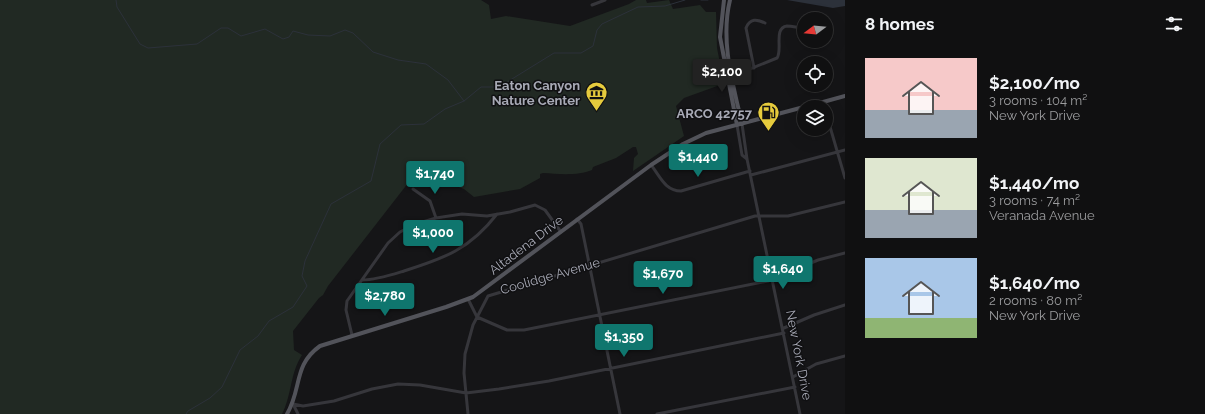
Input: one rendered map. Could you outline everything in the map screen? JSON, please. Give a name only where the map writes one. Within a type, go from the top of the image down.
[{"type":"main road","name":"New York Drive","points":[[724,0],[722,5],[720,37],[737,126]]},
{"type":"main road","name":"New York Drive","points":[[730,0],[726,17],[726,40],[742,124]]},
{"type":"main road","name":"Altadena Drive","points":[[833,101],[845,96]]},
{"type":"main road","name":"Altadena Drive","points":[[287,414],[293,404],[299,375],[305,360],[320,346],[468,299],[578,220],[651,165],[694,139],[706,133],[797,109]]},
{"type":"street","points":[[592,6],[605,0]]},
{"type":"street","points":[[754,68],[746,28],[751,20],[759,20],[765,23]]},
{"type":"street","points":[[727,78],[754,68],[779,56],[779,34],[782,28],[786,26],[797,27]]},
{"type":"street","name":"New York Drive","points":[[742,124],[747,159],[784,328],[800,414]]},
{"type":"street","name":"New York Drive","points":[[737,126],[742,155],[747,159]]},
{"type":"street","points":[[832,136],[845,178]]},
{"type":"street","points":[[751,175],[845,150]]},
{"type":"street","points":[[651,165],[666,186],[675,191],[681,191],[750,171]]},
{"type":"street","points":[[413,189],[430,201],[436,218]]},
{"type":"street","name":"Coolidge Avenue","points":[[468,414],[465,354],[484,300],[493,293],[755,216],[788,216],[845,202]]},
{"type":"street","points":[[352,335],[346,305],[350,296],[388,243],[400,232],[416,224],[436,218],[462,214],[487,216],[535,205],[544,210],[561,232]]},
{"type":"street","points":[[362,280],[401,272],[447,256],[459,250],[485,230],[497,214]]},
{"type":"street","points":[[578,220],[581,224],[620,414]]},
{"type":"street","points":[[468,299],[477,317],[507,330],[524,330],[599,316],[773,279],[818,260],[845,253]]},
{"type":"street","points":[[784,328],[814,315],[845,306]]},
{"type":"street","points":[[293,404],[303,406],[334,401],[372,389],[398,384],[420,385],[466,393],[549,381],[784,333]]},
{"type":"street","points":[[793,377],[816,364],[845,356]]},
{"type":"street","points":[[657,414],[795,387]]},
{"type":"street","points":[[293,404],[298,414]]},
{"type":"shaded area","points":[[0,0],[481,0],[489,5],[491,19],[506,16],[570,26],[636,0],[646,0],[647,3],[669,0],[673,9],[700,5],[706,12],[716,12],[717,48],[725,89],[720,85],[684,98],[676,106],[684,136],[633,171],[634,158],[638,154],[636,147],[633,147],[616,158],[593,167],[592,170],[586,172],[568,174],[543,173],[540,174],[540,178],[520,189],[474,197],[464,189],[430,176],[419,169],[328,286],[323,295],[293,331],[294,350],[302,355],[295,369],[288,399],[282,414],[0,414]]},
{"type":"shaded area","points":[[787,0],[845,0],[845,6],[833,8]]},
{"type":"waterway","points":[[116,0],[117,7],[140,44],[148,48],[197,44],[221,28],[228,28],[241,36],[265,29],[283,39],[289,37],[293,31],[308,35],[330,36],[345,30],[353,33],[373,52],[398,60],[426,64],[448,80],[464,101]]},
{"type":"waterway","points":[[186,414],[188,411],[210,398],[222,387],[240,350],[258,336],[269,321],[293,307],[307,286],[302,276],[305,261],[331,204],[371,181],[380,144],[401,125],[424,124],[445,109],[464,101],[481,87],[499,87],[554,53],[581,53],[593,46],[597,30],[602,24],[638,7],[665,6],[685,0]]},
{"type":"waterway","points":[[701,0],[708,0]]},
{"type":"place","name":"Eaton Canyon Nature Center","points":[[596,112]]},
{"type":"place","name":"ARCO 42757","points":[[768,132]]}]
